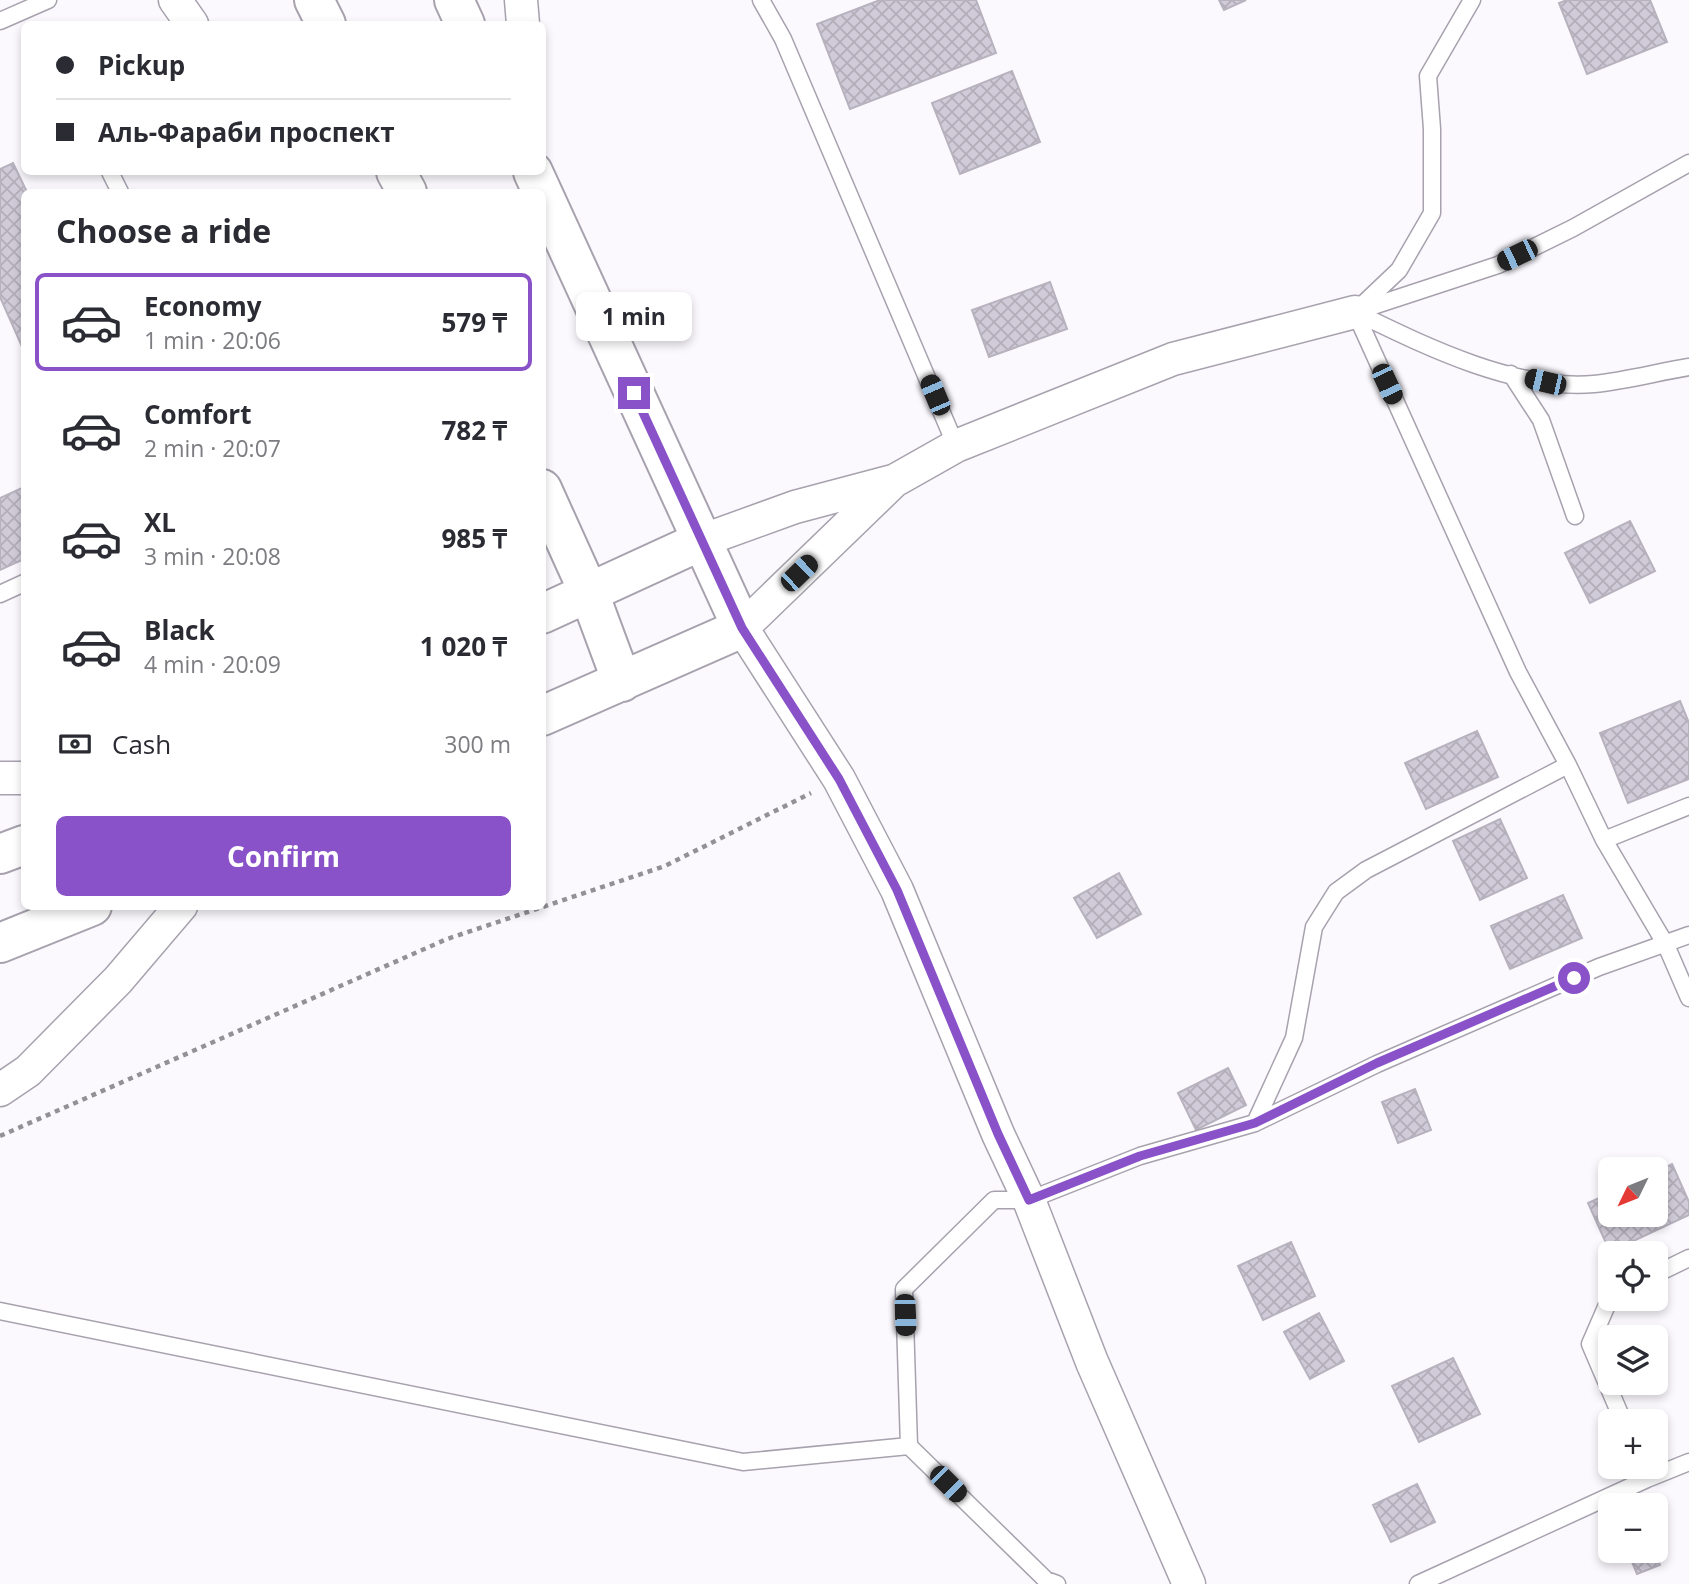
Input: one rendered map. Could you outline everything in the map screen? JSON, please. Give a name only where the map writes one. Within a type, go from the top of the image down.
[{"type":"street","points":[[174,0],[190,21]]},
{"type":"street","points":[[314,0],[324,21]]},
{"type":"street","points":[[454,0],[464,21]]},
{"type":"street","points":[[521,0],[523,21]]},
{"type":"street","points":[[546,201],[742,628],[839,779],[897,890],[998,1134],[1029,1200],[1092,1362],[1189,1584]]},
{"type":"street","points":[[546,714],[742,628],[894,481],[956,446],[1173,359],[1354,312]]},
{"type":"street","points":[[546,612],[701,541],[795,507],[894,481]]},
{"type":"street","points":[[546,498],[589,593],[622,682]]},
{"type":"street","points":[[0,778],[21,778]]},
{"type":"street","points":[[0,855],[21,846]]},
{"type":"street","points":[[0,943],[82,910]]},
{"type":"street","points":[[0,1090],[28,1071],[46,1053],[118,980],[178,910]]},
{"type":"lane","points":[[0,21],[31,17],[48,0]]},
{"type":"lane","points":[[761,0],[783,39],[956,446]]},
{"type":"lane","points":[[1354,312],[1399,270],[1432,213],[1432,129],[1428,76],[1472,0]]},
{"type":"lane","points":[[1354,312],[1498,265],[1573,228],[1689,163]]},
{"type":"lane","points":[[1354,312],[1441,353],[1545,382],[1593,384],[1689,367]]},
{"type":"lane","points":[[1354,312],[1518,672],[1568,765],[1604,840],[1666,945],[1689,998]]},
{"type":"lane","points":[[1511,374],[1541,420],[1575,516]]},
{"type":"lane","points":[[0,593],[21,584]]},
{"type":"lane","points":[[1255,1123],[1294,1038],[1314,927],[1336,891],[1366,870],[1568,765]]},
{"type":"lane","points":[[1604,840],[1689,806]]},
{"type":"lane","points":[[1057,1584],[1046,1580],[909,1446],[904,1289],[993,1200],[1029,1200],[1140,1156],[1255,1123],[1377,1063],[1599,967],[1689,935]]},
{"type":"lane","points":[[1668,1268],[1689,1258]]},
{"type":"lane","points":[[0,1311],[743,1462],[909,1446]]},
{"type":"lane","points":[[1604,1311],[1590,1344],[1618,1409]]},
{"type":"lane","points":[[1668,1467],[1689,1462]]},
{"type":"lane","points":[[1418,1584],[1632,1479]]},
{"type":"path","points":[[546,906],[665,866],[839,779]]},
{"type":"path","points":[[0,1136],[447,939],[534,910]]},
{"type":"building","points":[[880,0],[976,0],[996,53],[850,109],[817,24]]},
{"type":"building","points":[[1219,0],[1246,0],[1224,10]]},
{"type":"building","points":[[1567,0],[1650,0],[1667,42],[1587,74],[1559,3]]},
{"type":"building","points":[[1012,71],[1040,142],[960,174],[932,103]]},
{"type":"building","points":[[13,163],[26,189],[21,189],[21,344],[0,297],[0,169]]},
{"type":"building","points":[[1050,282],[1067,329],[989,357],[972,310]]},
{"type":"building","points":[[21,488],[21,560],[0,570],[0,498]]},
{"type":"building","points":[[1630,521],[1655,571],[1590,603],[1565,553]]},
{"type":"building","points":[[1680,701],[1689,723],[1689,779],[1628,803],[1600,733]]},
{"type":"building","points":[[1477,731],[1498,777],[1426,809],[1405,763]]},
{"type":"building","points":[[1500,819],[1527,878],[1480,900],[1453,841]]},
{"type":"building","points":[[1119,873],[1141,914],[1097,938],[1074,898]]},
{"type":"building","points":[[1563,895],[1582,938],[1510,969],[1491,926]]},
{"type":"building","points":[[1228,1068],[1246,1105],[1196,1130],[1178,1093]]},
{"type":"building","points":[[1415,1089],[1431,1130],[1398,1143],[1382,1102]]},
{"type":"building","points":[[1672,1164],[1689,1202],[1689,1215],[1668,1225],[1668,1166]]},
{"type":"building","points":[[1598,1198],[1598,1225],[1588,1203]]},
{"type":"building","points":[[1599,1227],[1663,1227],[1633,1241],[1605,1241]]},
{"type":"building","points":[[1291,1242],[1315,1296],[1263,1320],[1238,1266]]},
{"type":"building","points":[[1319,1313],[1344,1361],[1310,1379],[1284,1332]]},
{"type":"building","points":[[1453,1358],[1480,1414],[1419,1442],[1392,1386]]},
{"type":"building","points":[[1417,1484],[1435,1522],[1391,1542],[1373,1505]]},
{"type":"building","points":[[1632,1563],[1659,1563],[1660,1565],[1637,1574]]},
{"type":"route","points":[[634,393],[742,628],[839,779],[897,890],[998,1134],[1029,1200],[1140,1156],[1255,1123],[1377,1063],[1574,978]]}]
